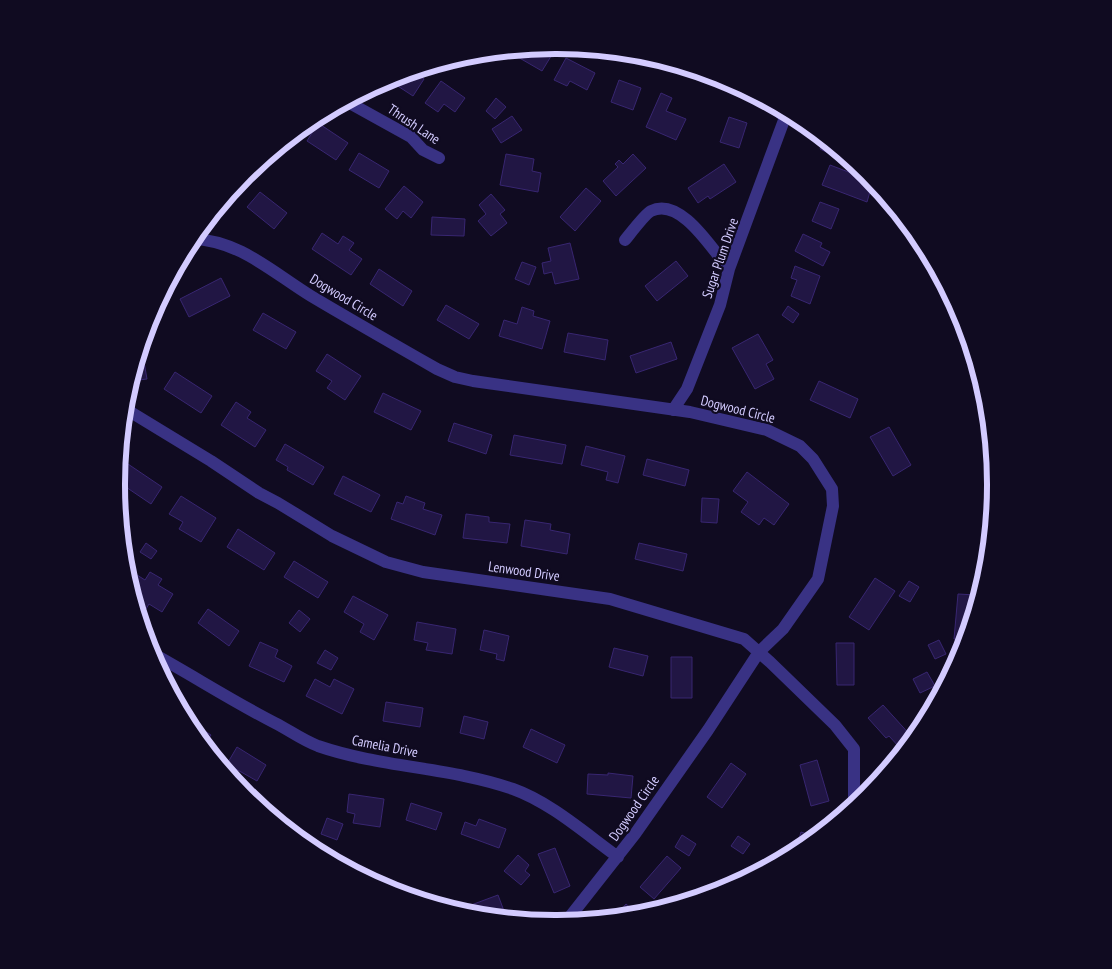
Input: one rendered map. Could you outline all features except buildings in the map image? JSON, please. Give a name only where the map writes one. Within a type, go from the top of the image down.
[{"type":"street","name":"Thrush Lane","points":[[353,105],[411,137],[423,150],[439,158]]},
{"type":"street","name":"Sugar Plum Drive","points":[[673,410],[687,389],[707,333],[720,305],[729,269],[784,119]]},
{"type":"street","points":[[625,240],[650,211],[676,211],[696,228],[729,269]]},
{"type":"street","name":"Dogwood Circle","points":[[202,239],[227,244],[243,251],[311,296],[437,369],[455,377],[690,412],[767,430],[800,446],[813,458],[823,472],[832,489],[833,506],[818,579],[787,623],[760,652],[708,730],[618,857],[572,914]]},
{"type":"street","name":"Lenwood Drive","points":[[132,413],[212,461],[259,493],[332,536],[386,562],[424,572],[610,600],[744,639],[760,652],[835,725],[854,749],[854,795]]},
{"type":"street","name":"Camelia Drive","points":[[163,659],[261,716],[316,745],[346,755],[379,762],[482,779],[515,790],[547,806],[618,857]]}]
